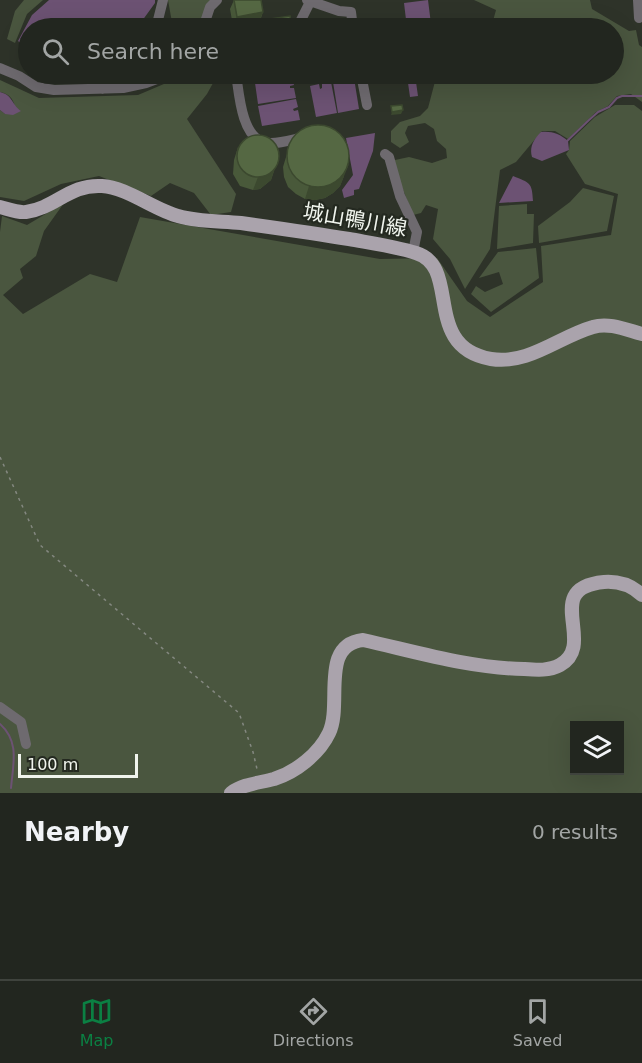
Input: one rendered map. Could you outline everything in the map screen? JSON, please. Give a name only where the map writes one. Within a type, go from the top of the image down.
[{"type":"main road","name":"城山鴨川線","points":[[0,207],[14,212],[26,212],[55,201],[73,190],[89,185],[106,186],[176,216],[199,221],[231,222],[311,233],[413,252],[422,255],[436,271],[449,326],[462,348],[492,359],[528,356],[594,327],[610,326],[642,334]]},
{"type":"main road","points":[[231,793],[242,786],[287,774],[309,759],[319,748],[332,726],[339,655],[345,646],[354,641],[363,640],[436,659],[501,669],[554,668],[571,655],[574,632],[573,597],[577,591],[584,586],[611,582],[635,588],[642,595]]},
{"type":"street","points":[[158,18],[163,0]]},
{"type":"street","points":[[205,18],[210,7],[217,0]]},
{"type":"street","points":[[638,0],[639,18]]},
{"type":"street","points":[[301,18],[309,1],[339,11],[351,12],[352,18]]},
{"type":"street","points":[[0,68],[18,76]]},
{"type":"street","points":[[31,84],[54,90],[103,89],[139,84]]},
{"type":"street","points":[[103,89],[105,84]]},
{"type":"street","points":[[238,84],[244,121],[257,139],[271,143],[321,134]]},
{"type":"street","points":[[363,84],[366,105]]},
{"type":"street","points":[[385,154],[389,157],[400,196],[417,232],[413,252]]},
{"type":"street","points":[[0,707],[21,722],[26,744]]},
{"type":"path","points":[[0,457],[40,545],[239,713],[257,769]]},
{"type":"green space","points":[[24,0],[43,0],[25,18],[18,18],[18,36],[15,43],[7,39],[15,11]]},
{"type":"green space","points":[[168,0],[211,0],[204,18],[171,18]]},
{"type":"green space","points":[[474,0],[590,0],[592,9],[607,18],[494,18],[496,10]]},
{"type":"green space","points":[[624,28],[629,31],[636,30],[639,45],[642,47],[642,102],[631,94],[617,96],[608,106],[596,112],[568,139],[555,131],[542,131],[516,162],[500,170],[490,249],[465,289],[450,259],[433,239],[438,209],[426,205],[421,213],[413,215],[395,169],[395,160],[409,157],[432,163],[447,158],[446,149],[437,141],[434,129],[425,123],[408,126],[405,133],[409,142],[400,148],[391,142],[391,131],[400,122],[420,116],[428,108],[434,84],[624,84]]},
{"type":"green space","points":[[0,80],[39,98],[138,95],[164,84],[212,84],[187,119],[236,194],[231,212],[211,215],[194,193],[170,183],[151,196],[99,176],[61,184],[24,201],[0,197],[0,110],[5,114],[15,107],[10,97],[0,92]]},
{"type":"green space","points":[[615,105],[634,105],[642,111],[642,793],[0,793],[0,232],[2,216],[27,225],[64,203],[44,231],[36,256],[20,269],[23,278],[3,295],[23,314],[90,274],[117,282],[140,217],[380,259],[437,258],[467,301],[490,317],[543,282],[541,246],[611,235],[618,194],[585,184],[566,154],[570,141],[595,117]]},
{"type":"green space","points":[[583,188],[614,196],[607,231],[539,243],[538,226],[570,202]]},
{"type":"green space","points":[[527,204],[527,214],[534,214],[533,243],[497,249],[499,206]]},
{"type":"green space","points":[[536,248],[539,278],[491,312],[471,294],[476,286],[485,292],[503,284],[499,272],[479,278],[498,252]]},
{"type":"shaded area","points":[[49,0],[155,0],[144,18],[30,18]]},
{"type":"shaded area","points":[[428,0],[430,18],[406,18],[404,3]]},
{"type":"shaded area","points":[[255,84],[294,84],[290,88],[294,88],[296,98],[258,104]]},
{"type":"shaded area","points":[[319,84],[320,89],[322,84],[331,84],[337,113],[316,117],[310,86]]},
{"type":"shaded area","points":[[333,84],[355,84],[359,109],[338,113]]},
{"type":"shaded area","points":[[408,84],[416,84],[418,96],[410,97]]},
{"type":"shaded area","points":[[0,92],[10,97],[21,111],[13,115],[5,114],[0,110]]},
{"type":"shaded area","points":[[296,99],[298,107],[293,109],[298,110],[300,120],[262,126],[258,106]]},
{"type":"shaded area","points":[[541,132],[562,136],[568,141],[569,150],[542,161],[532,157],[533,143]]},
{"type":"shaded area","points":[[375,133],[373,151],[359,189],[354,190],[354,195],[344,198],[342,190],[353,175],[346,138]]},
{"type":"shaded area","points":[[513,176],[529,184],[533,201],[499,203]]},
{"type":"building","points":[[234,0],[261,0],[263,12],[237,17]]},
{"type":"building","points":[[402,105],[403,110],[392,112],[391,106]]},
{"type":"building","points":[[318,125],[330,127],[340,134],[347,144],[349,156],[347,168],[340,178],[330,185],[318,187],[306,185],[296,178],[289,168],[287,156],[289,144],[296,134],[306,127]]},
{"type":"building","points":[[258,135],[273,141],[279,156],[273,171],[258,177],[243,171],[237,156],[243,141]]},
{"type":"waterway","points":[[565,143],[598,112],[609,107],[617,98],[642,96]]},
{"type":"waterway","points":[[0,724],[13,746],[11,788]]}]
